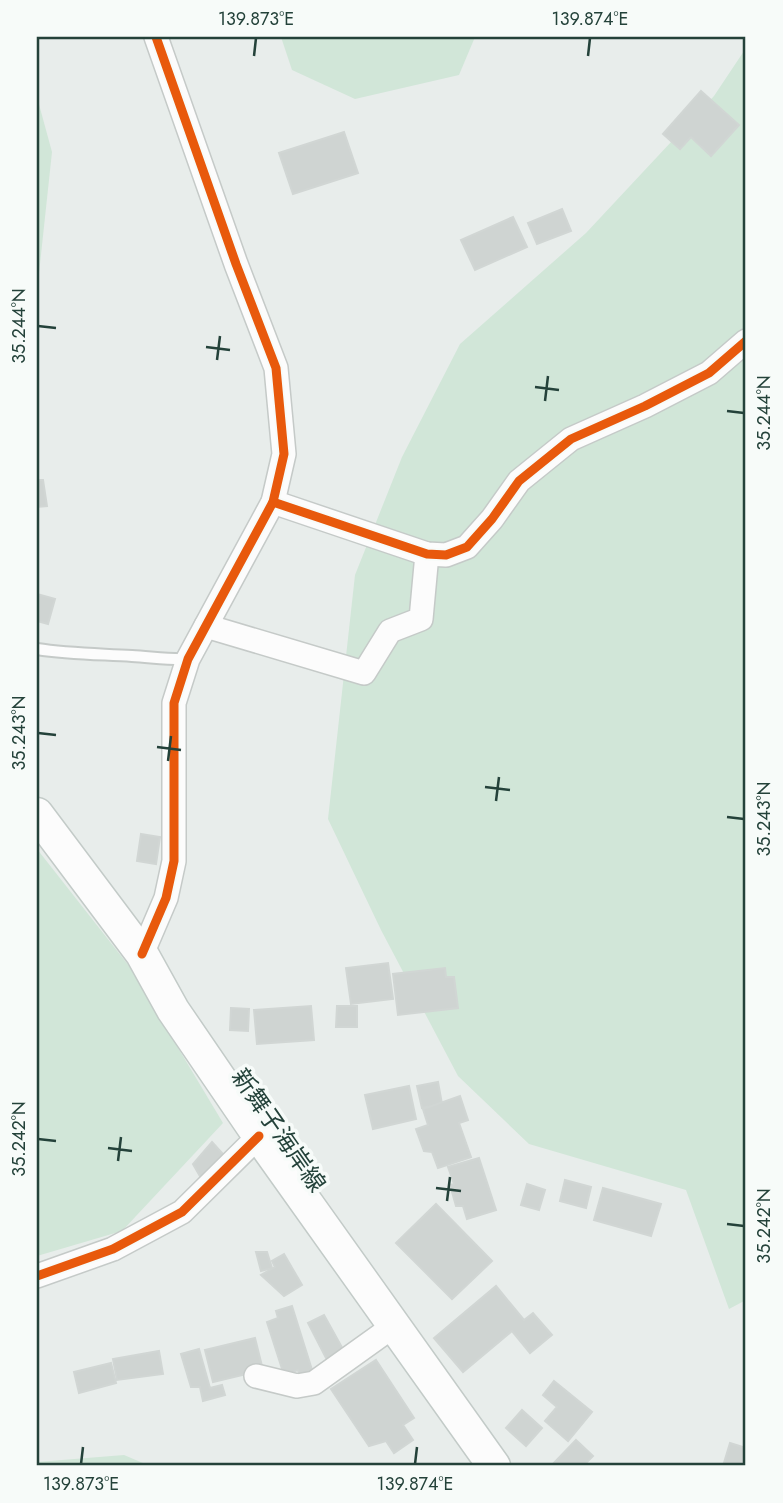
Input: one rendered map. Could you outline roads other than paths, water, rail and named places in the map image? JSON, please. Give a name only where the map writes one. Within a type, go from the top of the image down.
[{"type":"main road","name":"新舞子海岸線","points":[[37,814],[142,954],[173,1010],[259,1136],[494,1466]]},
{"type":"street","points":[[142,954],[166,898],[174,861],[174,703],[188,659],[273,502],[284,454],[276,368],[236,264],[156,37]]},
{"type":"street","points":[[273,502],[427,554],[446,555],[467,547],[492,519],[519,481],[571,439],[645,406],[709,373],[746,341]]},
{"type":"street","points":[[206,626],[364,673],[390,631],[421,619],[427,554]]},
{"type":"street","points":[[37,1276],[113,1249],[181,1212],[259,1136]]},
{"type":"street","points":[[256,1376],[296,1386],[314,1382],[395,1325]]},
{"type":"lane","points":[[37,649],[70,654],[188,659]]}]
